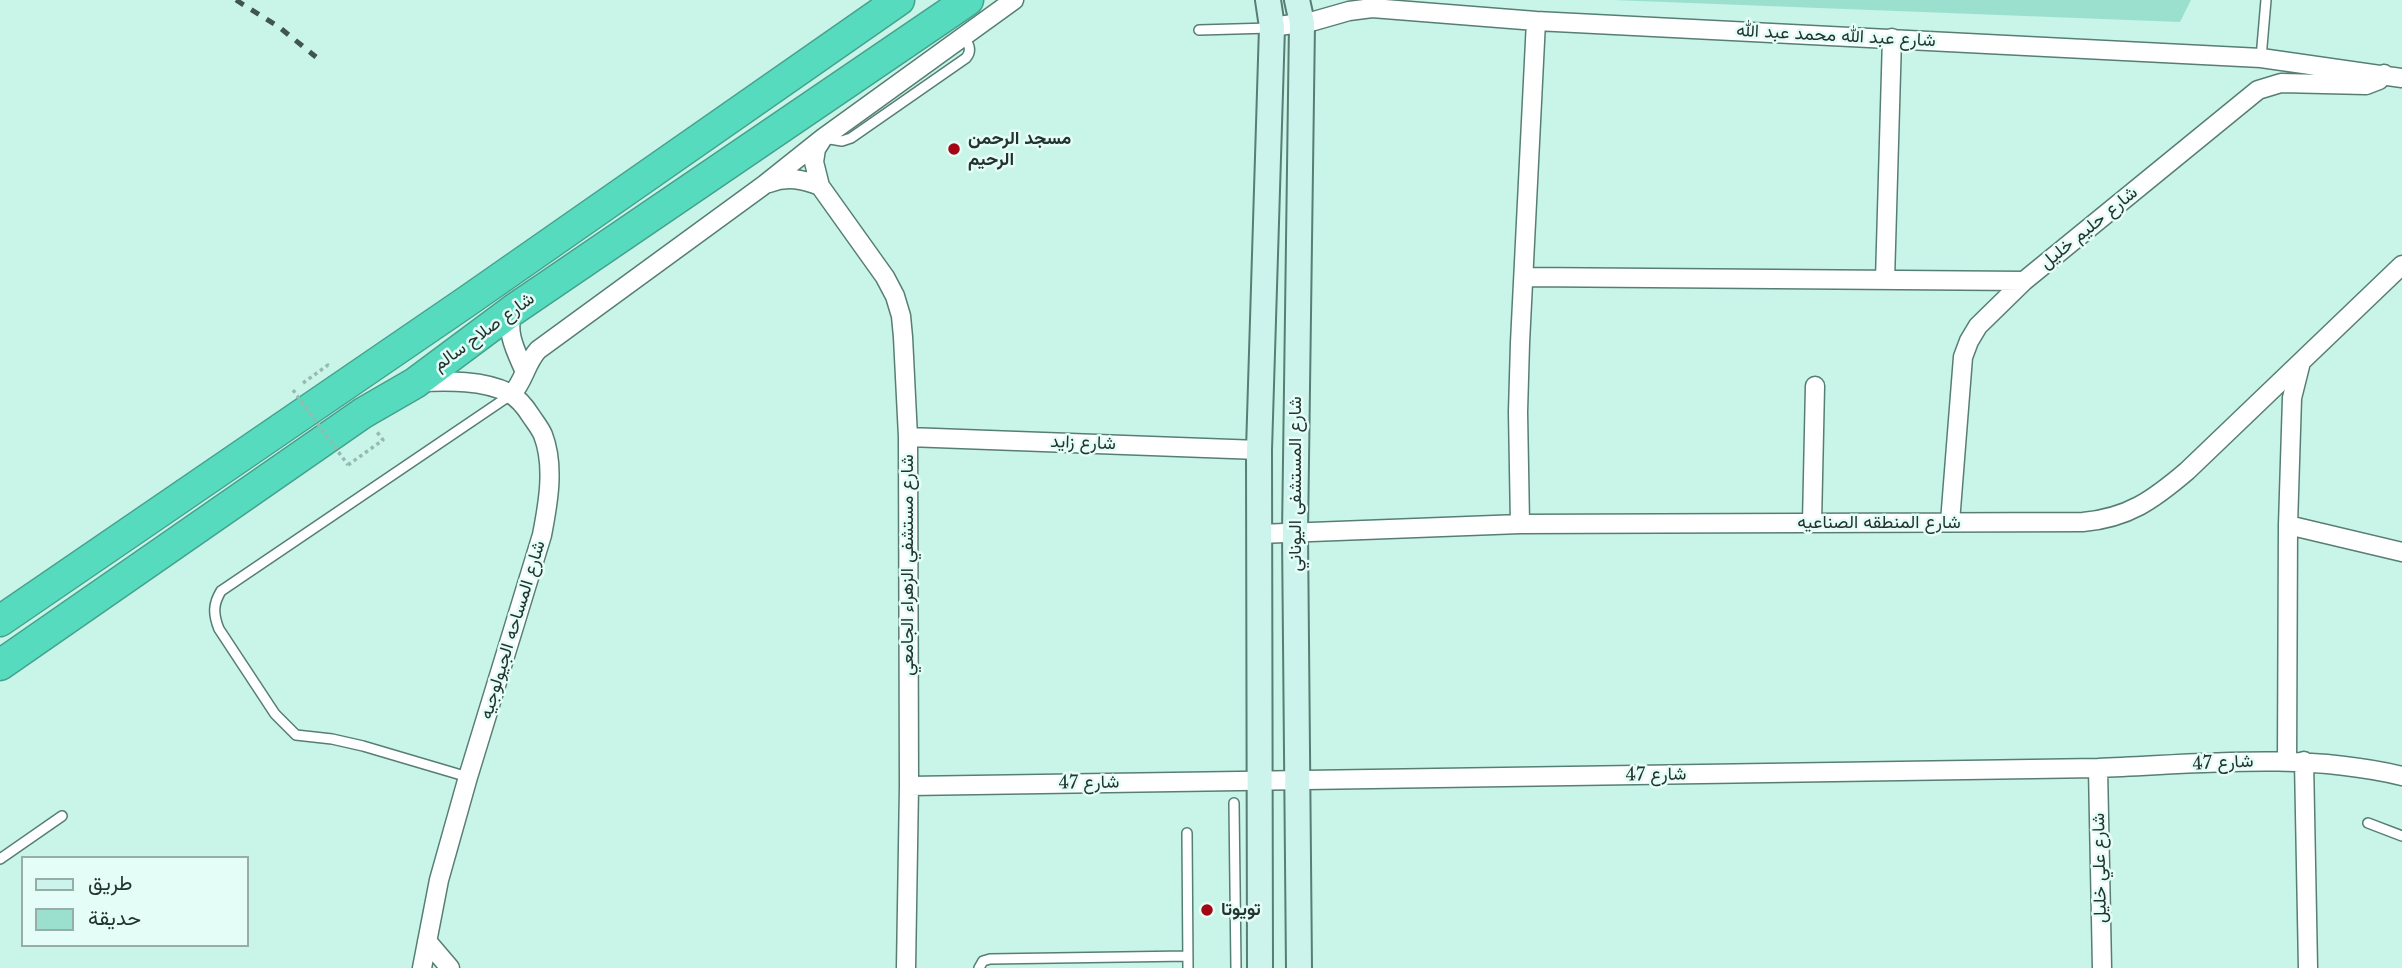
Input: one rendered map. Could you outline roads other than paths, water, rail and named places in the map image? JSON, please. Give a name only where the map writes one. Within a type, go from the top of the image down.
[{"type":"highway","name":"شارع صلاح سالم","points":[[0,621],[466,302],[899,0]]},
{"type":"highway","name":"شارع صلاح سالم","points":[[0,665],[363,413],[415,383],[513,310],[968,0]]},
{"type":"street","points":[[415,383],[467,383],[493,387],[512,394],[519,387],[532,357],[538,350],[1014,0]]},
{"type":"street","name":"شارع المستشفى اليوناني","points":[[1259,968],[1247,888],[1259,780],[1259,450],[1272,27],[1268,0]]},
{"type":"street","name":"شارع عبد الله محمد عبد الله","points":[[1272,27],[1299,12],[1367,4],[1536,21],[2261,58],[2402,78]]},
{"type":"street","name":"شارع المستشفى اليوناني","points":[[1299,12],[1295,533],[1299,968]]},
{"type":"street","points":[[1520,524],[1518,412],[1536,21]]},
{"type":"street","points":[[1885,280],[1892,38]]},
{"type":"street","name":"شارع حليم خليل","points":[[1950,523],[1963,357],[1978,326],[2024,281],[2258,90],[2281,83],[2365,85],[2379,80],[2384,74]]},
{"type":"street","name":"شارع مستشفي الزهراء الجامعي","points":[[823,138],[816,149],[814,162],[820,186],[886,277],[901,316],[908,437],[909,786],[906,968]]},
{"type":"street","points":[[764,185],[798,179],[820,186]]},
{"type":"street","name":"شارع المنطقه الصناعيه","points":[[1259,534],[1520,524],[2106,520],[2150,501],[2187,471],[2301,362],[2398,275]]},
{"type":"street","points":[[1525,277],[2024,281]]},
{"type":"street","points":[[513,310],[510,334],[525,372]]},
{"type":"street","points":[[2301,362],[2292,398],[2288,525],[2295,760],[2308,968]]},
{"type":"street","points":[[1812,523],[1815,386]]},
{"type":"street","name":"شارع المساحه الجيولوجيه","points":[[422,968],[439,880],[534,564],[549,501],[549,467],[543,435],[527,409],[512,394]]},
{"type":"street","name":"شارع زايد","points":[[908,437],[1259,450]]},
{"type":"street","points":[[2288,525],[2402,552]]},
{"type":"street","name":"شارع 47","points":[[909,786],[2098,768],[2295,760],[2342,764],[2402,776]]},
{"type":"street","name":"شارع علي خليل","points":[[2098,768],[2102,968]]},
{"type":"street","points":[[427,941],[450,968]]},
{"type":"lane","points":[[2261,58],[2266,0]]},
{"type":"lane","points":[[1199,30],[1272,27]]},
{"type":"lane","points":[[468,777],[363,746],[296,735],[275,714],[219,629],[214,603],[222,591],[512,394]]},
{"type":"lane","points":[[1234,803],[1247,888],[1236,968]]},
{"type":"lane","points":[[0,859],[62,817]]},
{"type":"lane","points":[[2368,823],[2402,836]]},
{"type":"lane","points":[[1187,833],[1188,968]]},
{"type":"lane","points":[[979,968],[983,961],[990,959],[1012,963],[1188,956]]},
{"type":"railway","points":[[236,0],[279,27],[316,57]]},
{"type":"place","name":"مسجد الرحمن الرحيم","points":[[954,149]]},
{"type":"place","name":"تويوتا","points":[[1207,910]]}]
